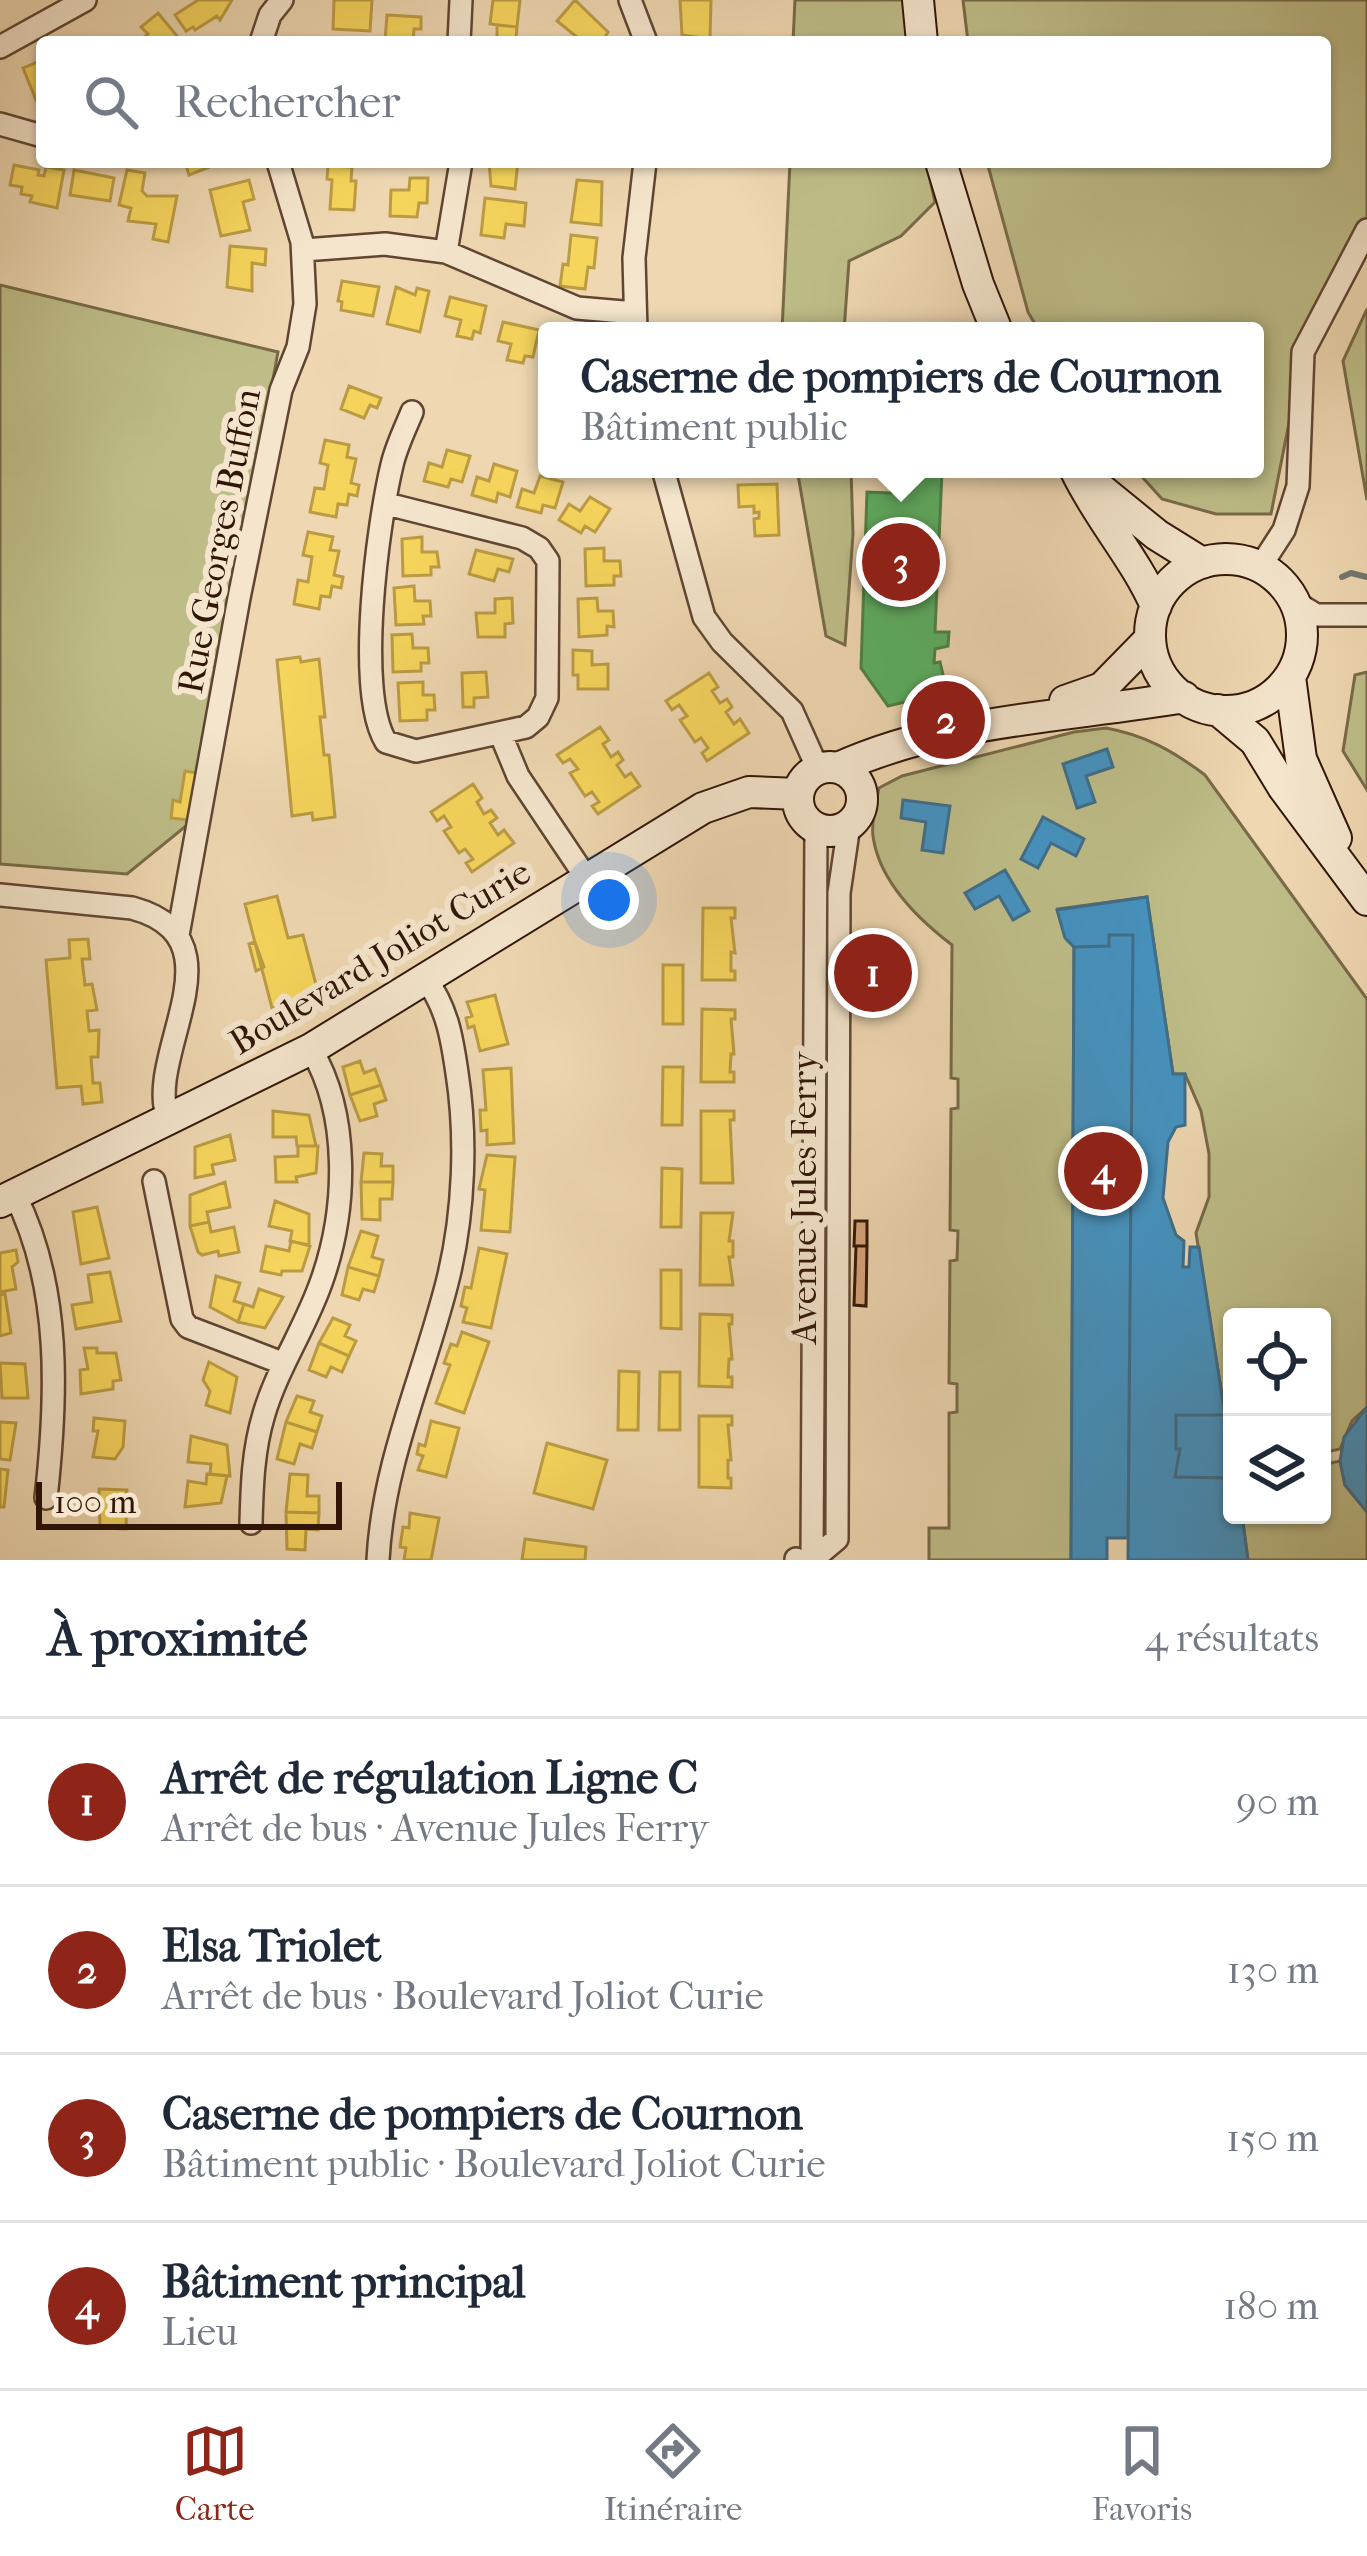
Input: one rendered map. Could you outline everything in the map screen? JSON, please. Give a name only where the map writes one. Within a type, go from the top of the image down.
[{"type":"street","points":[[0,47],[85,0]]},
{"type":"street","points":[[263,36],[270,15],[282,0]]},
{"type":"street","points":[[459,36],[461,0]]},
{"type":"street","points":[[630,0],[644,36]]},
{"type":"street","points":[[918,0],[921,36]]},
{"type":"street","points":[[0,124],[36,134]]},
{"type":"street","name":"Rue Georges Buffon","points":[[169,1121],[164,1098],[185,989],[185,955],[178,935],[238,598],[281,390],[298,346],[305,304],[304,250],[281,168]]},
{"type":"street","points":[[446,251],[460,168]]},
{"type":"street","points":[[304,250],[385,244],[446,251],[577,308],[636,322],[634,258],[644,168]]},
{"type":"street","points":[[943,168],[993,322]]},
{"type":"street","points":[[1260,567],[1284,530],[1298,486],[1303,352],[1367,230]]},
{"type":"street","points":[[387,504],[522,538],[539,548],[548,561],[547,698],[538,717],[526,727],[416,751],[386,742],[377,728],[375,554],[392,463],[412,412]]},
{"type":"street","points":[[666,478],[704,616],[722,642],[792,711],[828,779],[860,812],[849,825],[832,831],[816,827],[801,813],[828,779]]},
{"type":"street","points":[[1080,478],[1095,511],[1136,562],[1156,606]]},
{"type":"street","points":[[1087,478],[1157,535],[1202,563]]},
{"type":"street","points":[[1363,894],[1282,788],[1255,741],[1218,710],[1184,698],[1164,678],[1150,639],[1156,606],[1170,584],[1202,563],[1232,559],[1260,567],[1280,581],[1295,602],[1316,614],[1367,615]]},
{"type":"street","points":[[1295,602],[1302,639],[1290,677],[1301,759],[1363,894]]},
{"type":"street","name":"Boulevard Joliot Curie","points":[[7,1199],[311,1049],[725,798],[828,779],[879,749],[1027,716],[1102,688],[1150,639]]},
{"type":"street","points":[[1218,710],[1259,703],[1290,677]]},
{"type":"street","name":"Boulevard Joliot Curie","points":[[1027,716],[1184,698]]},
{"type":"street","points":[[501,735],[518,776],[587,878]]},
{"type":"street","name":"Avenue Jules Ferry","points":[[812,1560],[837,1539],[839,893],[849,825]]},
{"type":"street","name":"Avenue Jules Ferry","points":[[812,1560],[816,827]]},
{"type":"street","points":[[0,895],[132,908],[153,913],[178,935]]},
{"type":"street","points":[[378,1560],[385,1495],[450,1270],[459,1198],[462,1128],[456,1065],[445,1012],[425,978]]},
{"type":"street","points":[[251,1523],[256,1443],[282,1363],[322,1280],[340,1185],[335,1116],[322,1067],[311,1049]]},
{"type":"street","points":[[154,1181],[182,1319],[188,1327],[282,1363]]},
{"type":"street","points":[[7,1199],[32,1234],[52,1342],[53,1437],[46,1498]]},
{"type":"shaded area","points":[[795,0],[905,0],[907,36],[793,36]]},
{"type":"shaded area","points":[[963,0],[1367,0],[1367,230],[1303,352],[1271,514],[1216,514],[1162,499],[1143,478],[1264,478],[1264,322],[1034,322],[989,168],[1331,168],[1331,36],[967,36]]},
{"type":"shaded area","points":[[790,168],[927,168],[935,202],[901,236],[849,261],[845,322],[782,322]]},
{"type":"shaded area","points":[[0,285],[278,352],[191,822],[127,874],[0,864]]},
{"type":"shaded area","points":[[1367,309],[1367,500],[1343,361]]},
{"type":"shaded area","points":[[799,478],[851,478],[853,534],[845,645],[826,636]]},
{"type":"shaded area","points":[[1367,672],[1367,790],[1343,751],[1355,675]]},
{"type":"shaded area","points":[[1106,728],[1133,735],[1205,775],[1367,999],[1367,1407],[1352,1421],[1340,1449],[1331,1451],[1331,1308],[1223,1308],[1223,1402],[1196,1233],[1209,1197],[1209,1154],[1201,1111],[1185,1074],[1173,1074],[1147,897],[1058,909],[1074,947],[1071,1560],[929,1560],[929,1528],[949,1528],[949,1413],[957,1412],[957,1384],[949,1383],[950,1261],[957,1260],[958,1231],[950,1230],[951,1109],[958,1108],[958,1079],[951,1078],[952,945],[914,911],[883,868],[873,830],[874,812],[879,788],[902,776]]},
{"type":"shaded area","points":[[1340,1461],[1345,1485],[1367,1512],[1367,1560],[1248,1560],[1243,1524],[1331,1524],[1331,1463]]},
{"type":"building: Logements","points":[[198,0],[232,0],[220,20],[217,16],[186,31],[175,15]]},
{"type":"building: Logements","points":[[334,0],[372,0],[370,31],[333,29]]},
{"type":"building: Logements","points":[[493,0],[520,0],[517,27],[490,24]]},
{"type":"building: Logements","points":[[575,0],[608,32],[606,36],[576,36],[557,21]]},
{"type":"building: Logements","points":[[680,0],[711,0],[710,36],[682,35]]},
{"type":"building: Logements","points":[[158,13],[177,36],[146,36],[141,27]]},
{"type":"building: Logements","points":[[387,15],[421,17],[421,29],[414,29],[413,36],[385,36]]},
{"type":"building: Logements","points":[[497,25],[517,27],[516,36],[497,36]]},
{"type":"building: Logements","points":[[36,63],[36,100],[23,68]]},
{"type":"building: Logements","points":[[14,165],[39,170],[38,175],[44,176],[46,168],[64,170],[57,208],[30,202],[32,196],[21,194],[22,187],[10,185]]},
{"type":"building: Logements","points":[[328,168],[352,168],[354,210],[330,209],[332,180],[327,179]]},
{"type":"building: Logements","points":[[490,168],[517,168],[515,189],[491,186]]},
{"type":"building: Logements","points":[[74,170],[114,178],[110,201],[70,195]]},
{"type":"building: Logements","points":[[127,170],[145,173],[142,191],[147,196],[177,196],[168,242],[153,239],[156,224],[128,221],[131,208],[119,205]]},
{"type":"building: Logements","points":[[410,178],[428,178],[427,203],[419,203],[417,217],[390,216],[391,190],[409,190]]},
{"type":"building: Logements","points":[[249,180],[254,199],[243,202],[250,230],[221,236],[210,190]]},
{"type":"building: Logements","points":[[577,180],[602,182],[601,225],[571,222]]},
{"type":"building: Logements","points":[[485,198],[526,203],[524,226],[506,224],[504,238],[481,235]]},
{"type":"building: Logements","points":[[571,235],[597,238],[594,268],[588,267],[585,289],[560,286]]},
{"type":"building: Logements","points":[[230,246],[266,249],[265,265],[252,263],[252,291],[227,287]]},
{"type":"building: Logements","points":[[342,281],[379,287],[373,316],[341,310]]},
{"type":"building: Logements","points":[[396,287],[415,295],[417,288],[429,291],[420,332],[387,324]]},
{"type":"building: Logements","points":[[450,297],[486,306],[480,333],[474,331],[472,339],[457,336],[461,320],[445,316]]},
{"type":"building: Logements","points":[[503,322],[538,330],[533,357],[525,356],[523,363],[507,360],[511,344],[498,341]]},
{"type":"building: Logements","points":[[349,386],[381,398],[377,408],[370,405],[364,418],[341,409]]},
{"type":"building: Logements","points":[[325,440],[349,445],[347,457],[356,459],[351,483],[359,485],[357,496],[349,494],[347,505],[338,504],[336,517],[310,512],[315,488],[324,489],[328,465],[320,463]]},
{"type":"building: Logements","points":[[447,450],[470,456],[462,482],[451,479],[448,487],[424,481],[429,463],[442,467]]},
{"type":"building: Logements","points":[[494,464],[517,471],[510,497],[498,493],[496,502],[472,495],[477,477],[489,481]]},
{"type":"building: Logements","points":[[539,478],[563,482],[555,508],[543,505],[541,513],[517,507],[522,489],[534,493]]},
{"type":"building: Logements","points":[[777,484],[779,535],[755,536],[754,519],[759,512],[754,513],[754,506],[739,507],[738,485]]},
{"type":"building: Logements","points":[[590,497],[610,509],[595,532],[585,526],[581,533],[559,520],[569,504],[580,511]]},
{"type":"building: Logements","points":[[308,532],[333,537],[330,550],[339,551],[334,575],[343,577],[341,588],[332,586],[330,597],[321,596],[319,609],[294,604],[298,580],[308,582],[312,557],[303,555]]},
{"type":"building: Logements","points":[[422,537],[422,552],[437,552],[439,567],[431,567],[431,575],[403,576],[402,539]]},
{"type":"building: Logements","points":[[604,548],[604,561],[620,561],[621,576],[614,576],[614,585],[586,586],[585,549]]},
{"type":"building: Logements","points":[[476,550],[513,559],[509,572],[498,569],[494,581],[469,574]]},
{"type":"building: Logements","points":[[414,586],[415,601],[430,601],[431,616],[423,616],[424,624],[396,625],[394,588]]},
{"type":"building: Logements","points":[[512,598],[513,623],[505,624],[505,637],[478,637],[476,613],[495,613],[495,599]]},
{"type":"building: Logements","points":[[597,598],[598,611],[613,611],[614,627],[607,626],[607,635],[579,637],[578,599]]},
{"type":"building: Logements","points":[[412,634],[413,648],[428,648],[429,663],[421,663],[421,671],[393,672],[392,635]]},
{"type":"building: Logements","points":[[573,650],[592,651],[592,665],[608,664],[608,689],[578,689]]},
{"type":"building: Logements","points":[[300,657],[301,662],[319,659],[325,717],[320,717],[335,817],[292,816],[277,660]]},
{"type":"building: Logements","points":[[486,672],[488,697],[474,698],[474,707],[463,707],[462,673]]},
{"type":"building: Logements","points":[[709,673],[718,687],[712,691],[720,703],[727,699],[732,707],[726,712],[734,724],[740,719],[749,733],[707,761],[702,753],[708,748],[701,738],[695,742],[680,720],[687,716],[679,705],[672,710],[666,701]]},
{"type":"building: Logements","points":[[423,682],[423,695],[434,695],[435,710],[427,710],[427,720],[400,721],[398,683]]},
{"type":"building: Logements","points":[[600,727],[609,740],[603,744],[611,757],[618,752],[623,760],[617,765],[640,786],[598,814],[592,806],[599,802],[592,792],[585,796],[570,773],[578,769],[570,759],[563,763],[557,755]]},
{"type":"building: Logements","points":[[185,771],[197,773],[189,820],[171,818],[173,800],[180,802]]},
{"type":"building: Logements","points":[[473,784],[482,798],[477,802],[484,814],[491,810],[497,818],[490,823],[498,835],[504,830],[514,843],[472,872],[466,863],[473,859],[465,849],[459,853],[444,831],[451,827],[444,816],[437,821],[431,812]]},
{"type":"building: Logements","points":[[277,896],[288,938],[303,935],[319,996],[272,1008],[245,904]]},
{"type":"building: Logements","points":[[703,908],[735,908],[731,971],[735,971],[735,980],[702,980]]},
{"type":"building: Logements","points":[[88,939],[90,959],[82,959],[85,985],[92,984],[97,1010],[87,1011],[89,1031],[99,1030],[98,1057],[91,1057],[93,1083],[100,1083],[102,1102],[83,1104],[81,1086],[57,1088],[46,960],[70,958],[69,940]]},
{"type":"building: Logements","points":[[255,942],[264,967],[256,971],[249,944]]},
{"type":"building: Logements","points":[[663,965],[683,965],[683,1024],[663,1024]]},
{"type":"building: Logements","points":[[495,995],[508,1044],[480,1051],[474,1026],[468,1028],[466,1018],[472,1016],[467,1002]]},
{"type":"building: Logements","points":[[702,1009],[735,1010],[730,1072],[734,1072],[734,1082],[701,1082]]},
{"type":"building: Logements","points":[[360,1061],[364,1073],[375,1069],[381,1085],[350,1095],[343,1067]]},
{"type":"building: Logements","points":[[663,1067],[683,1067],[682,1125],[662,1125]]},
{"type":"building: Logements","points":[[511,1068],[514,1143],[487,1145],[487,1130],[481,1131],[480,1110],[486,1110],[483,1070]]},
{"type":"building: Logements","points":[[381,1085],[386,1100],[374,1104],[377,1116],[360,1121],[350,1095]]},
{"type":"building: Logements","points":[[273,1111],[309,1115],[316,1146],[297,1146],[296,1137],[273,1137]]},
{"type":"building: Logements","points":[[701,1111],[734,1111],[734,1120],[730,1120],[733,1183],[701,1183]]},
{"type":"building: Logements","points":[[230,1135],[235,1160],[212,1165],[214,1174],[195,1178],[195,1147]]},
{"type":"building: Logements","points":[[298,1146],[318,1146],[316,1173],[296,1177],[297,1182],[276,1182],[275,1157],[298,1156]]},
{"type":"building: Logements","points":[[364,1153],[382,1154],[381,1166],[393,1166],[393,1182],[361,1182]]},
{"type":"building: Logements","points":[[487,1155],[515,1157],[510,1232],[481,1230],[485,1190],[479,1189]]},
{"type":"building: Logements","points":[[662,1168],[682,1169],[681,1227],[661,1227]]},
{"type":"building: Logements","points":[[225,1182],[230,1207],[207,1212],[209,1222],[190,1226],[190,1195]]},
{"type":"building: Logements","points":[[361,1182],[393,1182],[392,1199],[380,1199],[380,1220],[362,1219]]},
{"type":"building: Logements","points":[[275,1201],[309,1214],[309,1245],[290,1241],[292,1231],[269,1226]]},
{"type":"building: Logements","points":[[97,1207],[109,1258],[81,1264],[73,1212]]},
{"type":"building: Logements","points":[[701,1213],[733,1213],[729,1241],[733,1241],[733,1257],[729,1257],[733,1285],[700,1285]]},
{"type":"building: Logements","points":[[209,1222],[211,1232],[234,1227],[239,1252],[219,1256],[218,1251],[198,1252],[190,1226]]},
{"type":"building: Logements","points":[[361,1231],[378,1236],[372,1257],[383,1260],[379,1276],[348,1267]]},
{"type":"building: Logements","points":[[291,1241],[310,1246],[302,1271],[282,1271],[281,1275],[261,1271],[266,1246],[289,1251]]},
{"type":"building: Logements","points":[[479,1248],[507,1254],[491,1328],[463,1322],[465,1287],[471,1288]]},
{"type":"building: Logements","points":[[16,1250],[18,1262],[12,1267],[16,1289],[0,1292],[0,1253]]},
{"type":"building: Logements","points":[[348,1267],[379,1276],[374,1292],[363,1289],[359,1300],[342,1295]]},
{"type":"building: Logements","points":[[661,1270],[681,1270],[681,1329],[661,1328]]},
{"type":"building: Logements","points":[[110,1272],[121,1321],[76,1329],[72,1305],[92,1302],[88,1275]]},
{"type":"building: Logements","points":[[216,1276],[240,1283],[234,1301],[244,1304],[238,1322],[210,1307]]},
{"type":"building: Logements","points":[[259,1289],[283,1297],[265,1328],[238,1322],[244,1304],[253,1307]]},
{"type":"building: Logements","points":[[5,1294],[11,1333],[0,1336],[0,1295]]},
{"type":"building: Logements","points":[[700,1314],[732,1315],[728,1377],[732,1377],[732,1387],[699,1386]]},
{"type":"building: Logements","points":[[333,1318],[350,1325],[345,1336],[356,1341],[349,1356],[319,1343]]},
{"type":"building: Logements","points":[[462,1332],[489,1342],[464,1413],[436,1403],[450,1365],[444,1363]]},
{"type":"building: Logements","points":[[319,1343],[349,1356],[342,1372],[331,1367],[326,1377],[309,1370]]},
{"type":"building: Logements","points":[[84,1348],[116,1353],[121,1380],[113,1381],[113,1389],[81,1394],[80,1370],[88,1369]]},
{"type":"building: Logements","points":[[209,1362],[237,1377],[230,1413],[206,1405],[210,1391],[203,1380]]},
{"type":"building: Logements","points":[[0,1363],[25,1364],[28,1398],[2,1398]]},
{"type":"building: Logements","points":[[619,1371],[639,1372],[638,1430],[618,1430]]},
{"type":"building: Logements","points":[[660,1372],[680,1372],[680,1430],[659,1430]]},
{"type":"building: Logements","points":[[297,1396],[314,1401],[310,1412],[322,1416],[317,1432],[286,1422]]},
{"type":"building: Logements","points":[[699,1416],[732,1416],[732,1425],[728,1425],[731,1488],[699,1487]]},
{"type":"building: Logements","points":[[94,1418],[125,1421],[123,1447],[115,1459],[93,1457],[98,1431],[93,1431]]},
{"type":"building: Logements","points":[[431,1421],[459,1428],[446,1477],[418,1470],[423,1456],[417,1454],[419,1444],[425,1446]]},
{"type":"building: Logements","points":[[0,1422],[16,1423],[10,1460],[0,1459]]},
{"type":"building: Logements","points":[[286,1422],[317,1432],[312,1448],[300,1444],[294,1464],[277,1459]]},
{"type":"building: Logements","points":[[191,1436],[227,1445],[230,1476],[210,1474],[211,1464],[188,1462]]},
{"type":"building: Logements","points":[[547,1443],[607,1460],[593,1509],[534,1493]]},
{"type":"building: Logements","points":[[0,1469],[8,1470],[4,1507],[0,1507]]},
{"type":"building: Logements","points":[[207,1474],[227,1476],[221,1503],[185,1507],[188,1481],[206,1484]]},
{"type":"building: Logements","points":[[290,1474],[308,1475],[307,1496],[319,1496],[319,1513],[286,1512]]},
{"type":"building: Logements","points":[[99,1489],[127,1490],[126,1529],[100,1528]]},
{"type":"building: Logements","points":[[286,1512],[319,1513],[318,1530],[306,1529],[305,1550],[287,1549]]},
{"type":"building: Logements","points":[[410,1513],[439,1518],[431,1560],[404,1560],[406,1548],[400,1547]]},
{"type":"building: Logements","points":[[525,1539],[586,1547],[585,1560],[522,1560]]},
{"type":"building: Écoles","points":[[1107,749],[1113,767],[1086,776],[1095,802],[1077,808],[1063,764]]},
{"type":"building: Écoles","points":[[903,800],[950,806],[943,853],[922,850],[926,822],[901,818]]},
{"type":"building: Écoles","points":[[1043,817],[1084,839],[1076,856],[1051,843],[1038,868],[1021,859]]},
{"type":"building: Écoles","points":[[1005,870],[1029,911],[1013,920],[999,896],[975,909],[965,893]]},
{"type":"building: Écoles","points":[[1147,897],[1173,1074],[1185,1074],[1185,1125],[1176,1127],[1168,1142],[1163,1198],[1176,1235],[1184,1241],[1183,1267],[1189,1267],[1190,1247],[1199,1247],[1223,1402],[1223,1415],[1176,1415],[1176,1449],[1180,1449],[1175,1477],[1223,1478],[1223,1524],[1243,1524],[1248,1560],[1128,1560],[1133,935],[1109,935],[1109,946],[1074,947],[1065,938],[1057,910]]},
{"type":"building: Écoles","points":[[1109,935],[1133,935],[1128,1538],[1107,1538],[1107,1560],[1071,1560],[1074,947],[1109,946]]},
{"type":"building: Écoles","points":[[1367,1407],[1367,1512],[1345,1485],[1340,1461],[1344,1437]]},
{"type":"building: Écoles","points":[[1176,1415],[1223,1415],[1223,1478],[1175,1477],[1180,1449],[1176,1449]]},
{"type":"building: Public","points":[[893,478],[942,478],[935,632],[949,632],[948,646],[935,649],[934,663],[940,662],[947,692],[888,706],[861,668],[867,492],[892,493]]},
{"type":"building: Autres","points":[[855,1221],[867,1221],[867,1246],[854,1246]]},
{"type":"building: Autres","points":[[856,1246],[867,1246],[866,1306],[854,1305]]},
{"type":"waterway","points":[[1342,577],[1351,573],[1367,577]]},
{"type":"place","name":"Caserne de pompiers de Cournon","points":[[901,562]]},
{"type":"place","name":"Elsa Triolet","points":[[946,720]]},
{"type":"place","name":"Arrêt de régulation Ligne C","points":[[873,973]]},
{"type":"place","name":"Bâtiment principal","points":[[1103,1171]]}]
